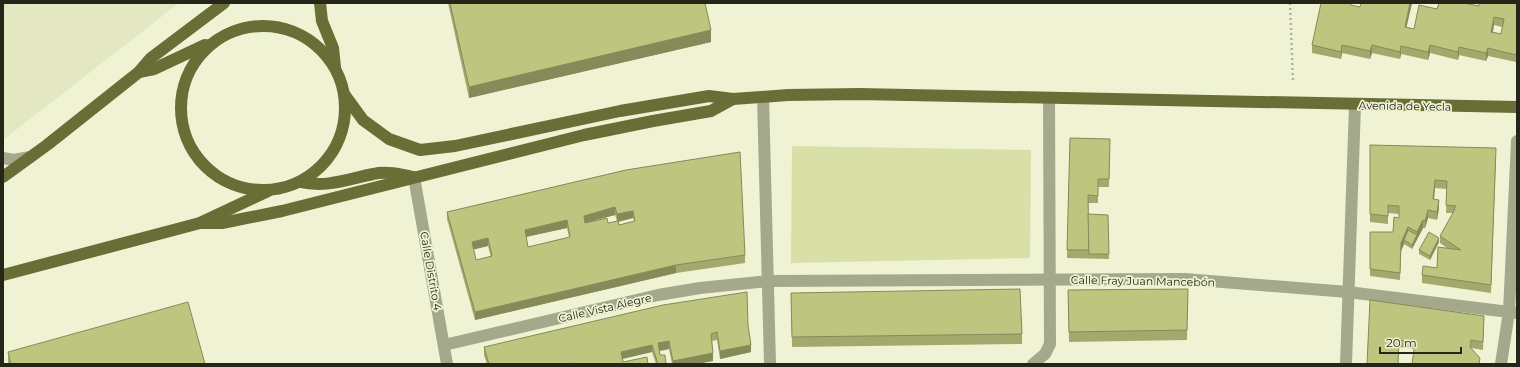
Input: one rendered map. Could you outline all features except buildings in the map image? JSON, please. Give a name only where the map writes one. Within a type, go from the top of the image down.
[{"type":"main road","points":[[3,177],[47,145],[139,72],[151,58],[224,3]]},
{"type":"main road","points":[[3,275],[200,223],[269,191],[285,188],[300,182],[315,172],[327,160],[336,145],[343,129],[345,111],[344,94],[335,67],[333,48],[322,21],[320,3]]},
{"type":"main road","points":[[139,72],[154,69],[232,31],[252,26],[271,26],[290,30],[308,39],[323,51],[335,67]]},
{"type":"main road","points":[[215,40],[198,57],[186,77],[180,100],[182,124],[190,147],[204,166],[223,181],[245,189],[269,191]]},
{"type":"main road","points":[[344,94],[362,120],[389,139],[420,150],[455,146],[620,111],[675,101],[709,96],[733,99]]},
{"type":"main road","name":"Avenida de Yecla","points":[[733,99],[859,94],[1354,105],[1517,107]]},
{"type":"main road","points":[[200,223],[222,223],[254,218],[584,135],[711,111],[733,99]]},
{"type":"main road","points":[[300,182],[313,185],[337,182],[374,173],[400,174],[414,177]]},
{"type":"street","points":[[763,97],[770,364]]},
{"type":"street","points":[[1033,364],[1045,354],[1050,344],[1049,98]]},
{"type":"street","points":[[1346,364],[1354,105]]},
{"type":"street","points":[[1501,364],[1513,313],[1517,141]]},
{"type":"street","points":[[3,158],[14,160],[30,157]]},
{"type":"street","name":"Calle Distrito 4","points":[[414,177],[447,364]]},
{"type":"street","name":"Calle Fray Juan Mancebón","points":[[768,282],[1185,279],[1348,292],[1513,313]]},
{"type":"street","name":"Calle Vista Alegre","points":[[444,344],[658,295],[700,288],[768,282]]},
{"type":"path","points":[[1290,3],[1293,103]]},
{"type":"shaded area","points":[[3,3],[179,3],[3,140]]},
{"type":"shaded area","points":[[792,146],[1031,150],[1030,258],[791,263]]}]
